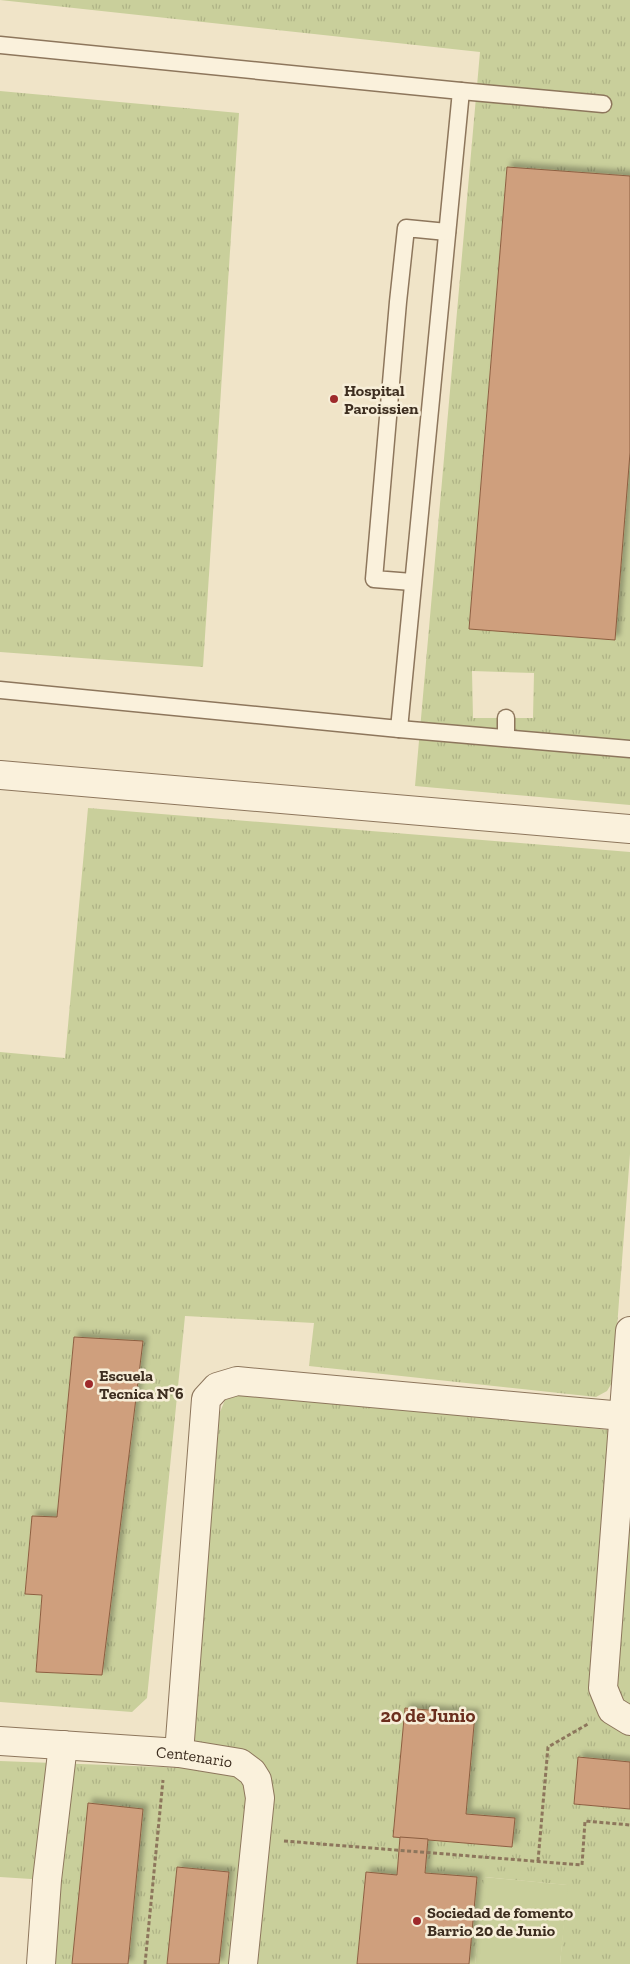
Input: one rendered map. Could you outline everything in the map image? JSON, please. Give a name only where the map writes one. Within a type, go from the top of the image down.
[{"type":"street","points":[[0,775],[630,829]]},
{"type":"street","points":[[621,1716],[603,1688],[630,1331]]},
{"type":"street","points":[[173,1752],[206,1400],[216,1387],[237,1381],[623,1416]]},
{"type":"street","name":"Centenario","points":[[0,1741],[173,1752],[240,1763],[252,1772],[257,1780],[260,1798],[243,1964]]},
{"type":"street","points":[[42,1964],[47,1880],[63,1745]]},
{"type":"lane","points":[[0,45],[603,104]]},
{"type":"lane","points":[[399,729],[461,91]]},
{"type":"lane","points":[[412,582],[374,579],[398,302],[406,228],[447,232]]},
{"type":"lane","points":[[0,690],[399,729],[630,749]]},
{"type":"lane","points":[[506,718],[506,738]]},
{"type":"path","points":[[538,1861],[548,1747],[621,1716]]},
{"type":"path","points":[[145,1964],[173,1752]]},
{"type":"path","points":[[256,1839],[582,1865],[585,1821],[630,1825]]},
{"type":"green space","points":[[0,0],[630,0],[630,176],[507,167],[469,628],[630,453],[630,805],[415,786],[480,52]],"holes":[[[472,671],[534,673],[533,718],[473,718]]]},
{"type":"green space","points":[[0,91],[239,113],[203,667],[0,652]]},
{"type":"green space","points":[[88,808],[630,852],[630,1154],[613,1381],[607,1391],[596,1397],[309,1366],[314,1323],[185,1316],[147,1698],[132,1712],[0,1702],[0,1052],[65,1058]],"holes":[[[74,1337],[143,1342],[102,1675],[36,1671],[42,1595],[25,1593],[32,1517],[57,1517]]]},
{"type":"green space","points":[[245,1393],[630,1432],[630,1762],[578,1757],[574,1804],[630,1809],[630,1964],[560,1964],[567,1885],[485,1877],[475,1964],[469,1964],[477,1878],[425,1873],[428,1839],[512,1847],[514,1818],[466,1814],[475,1714],[405,1709],[394,1837],[400,1837],[397,1875],[366,1873],[357,1964],[219,1964],[229,1872],[177,1867],[167,1964],[128,1964],[143,1809],[88,1803],[72,1964],[41,1964],[47,1880],[0,1877],[0,1761],[188,1768],[215,1424],[225,1400]]},
{"type":"green space","points":[[484,1877],[568,1885],[560,1964],[475,1964]]},
{"type":"building","points":[[507,167],[630,176],[630,453],[615,640],[469,629]]},
{"type":"building","points":[[74,1337],[143,1341],[102,1675],[36,1672],[42,1595],[25,1594],[32,1516],[57,1517]]},
{"type":"building","points":[[405,1708],[475,1714],[466,1814],[515,1818],[512,1847],[393,1837]]},
{"type":"building","points":[[578,1757],[630,1762],[630,1809],[574,1804]]},
{"type":"building","points":[[88,1803],[143,1809],[128,1964],[72,1964]]},
{"type":"building","name":"Sociedad de fomento Barrio 20 de Junio","points":[[400,1837],[428,1839],[425,1873],[477,1877],[469,1964],[357,1964],[366,1872],[397,1875]]},
{"type":"building","points":[[177,1867],[229,1872],[219,1964],[167,1964]]},
{"type":"place","name":"Hospital Paroissien","points":[[334,399]]},
{"type":"place","name":"Escuela Tecnica Nº6","points":[[89,1384]]},
{"type":"place","name":"Sociedad de fomento Barrio 20 de Junio","points":[[417,1921]]},
{"type":"district","name":"20 de Junio","points":[[428,1715]]}]
